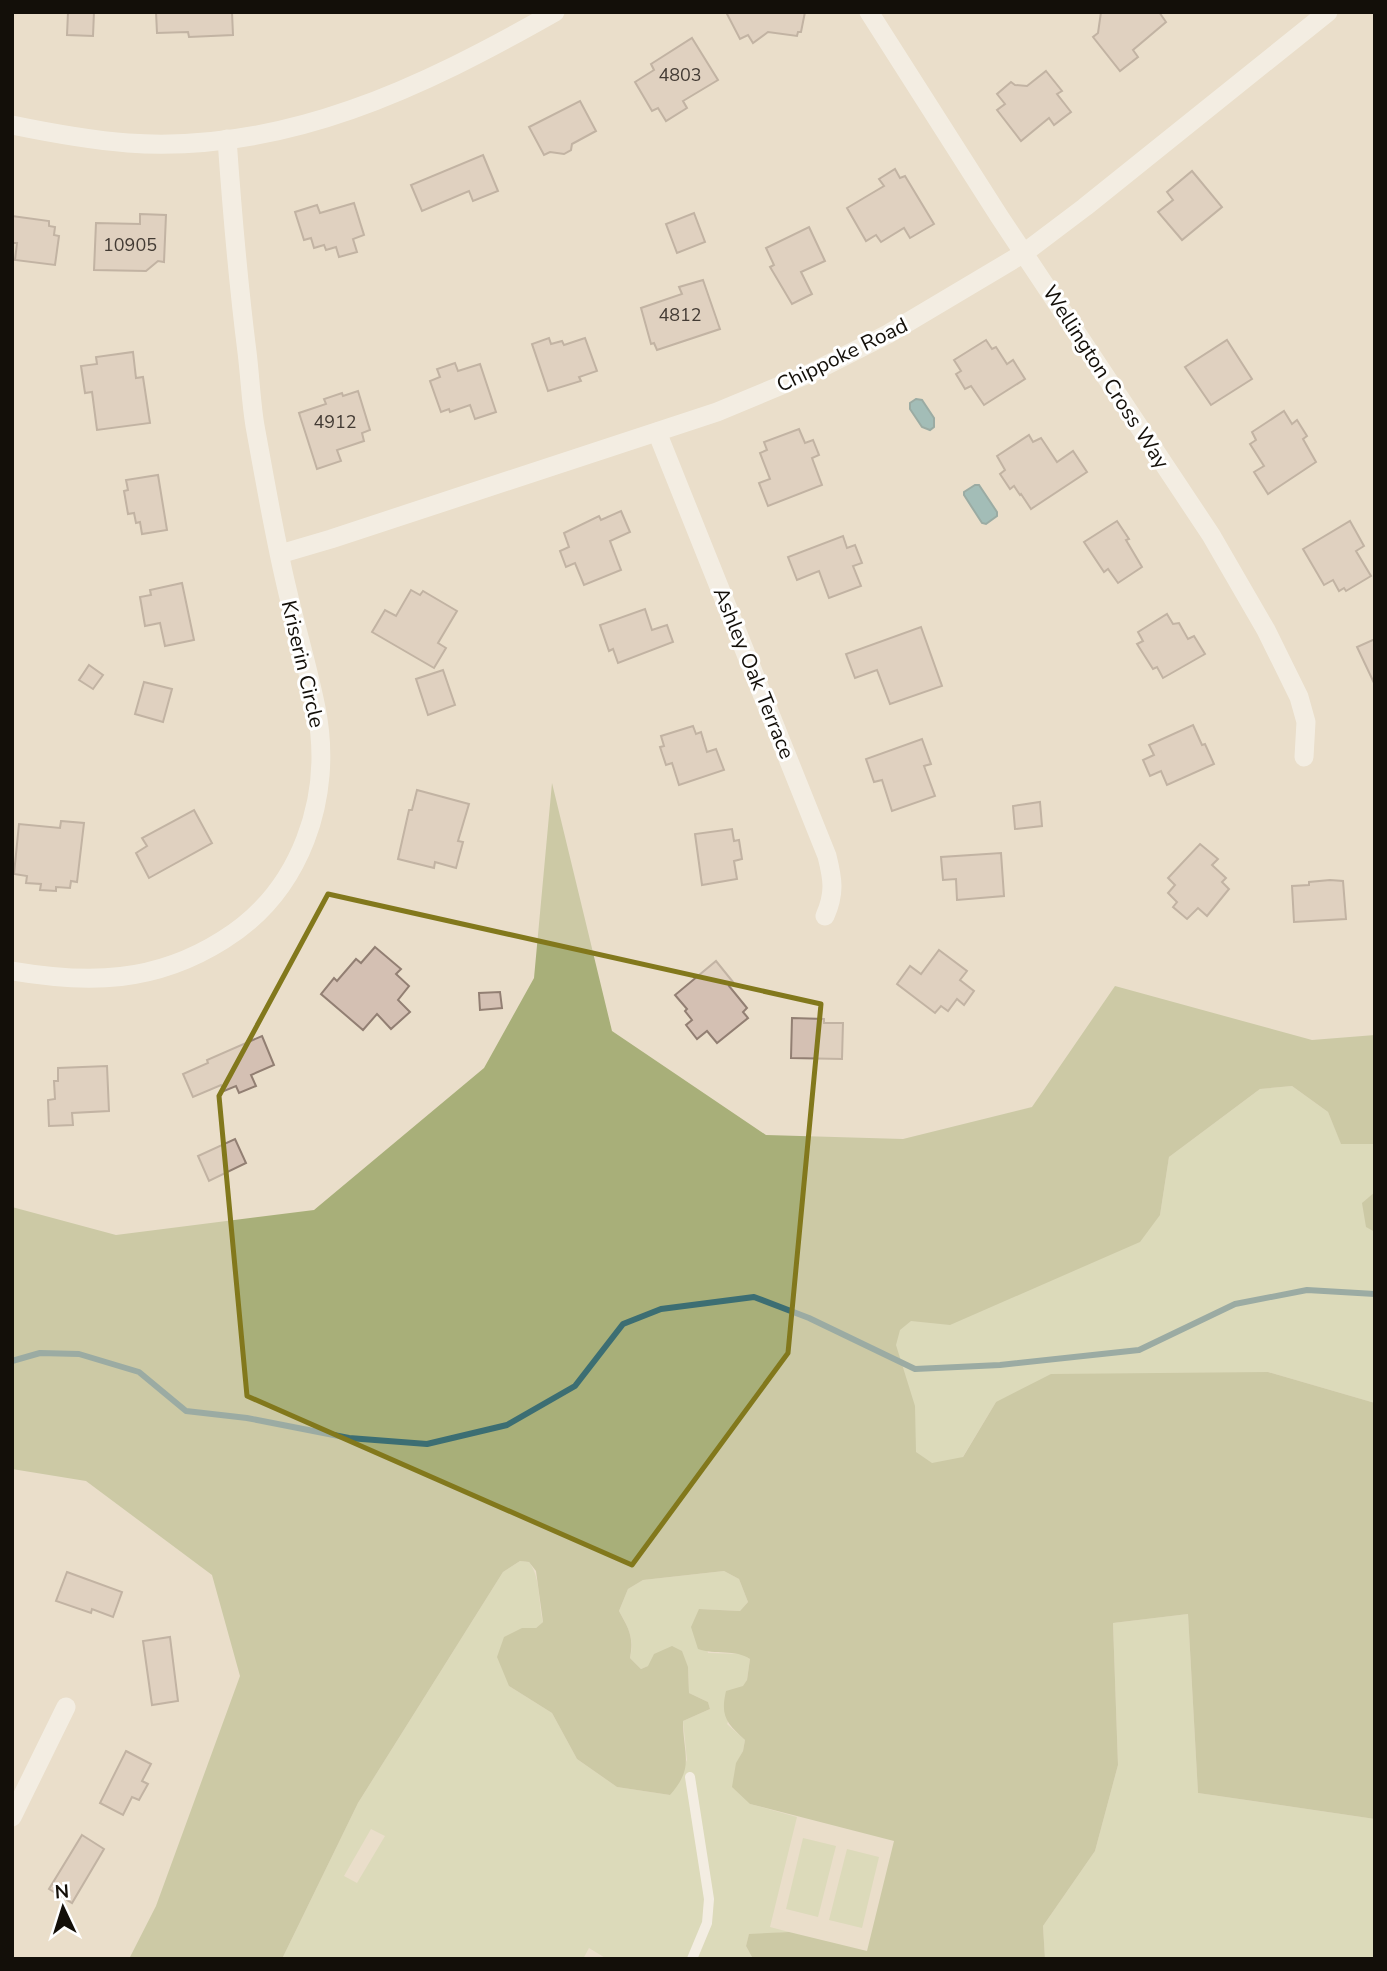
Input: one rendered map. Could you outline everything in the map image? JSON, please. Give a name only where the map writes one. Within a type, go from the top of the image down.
[{"type":"street","points":[[12,125],[80,138],[131,143],[182,143],[226,139],[294,127],[385,99],[494,46],[555,12]]},
{"type":"street","name":"Wellington Cross Way","points":[[869,12],[1024,253],[1211,535],[1266,630],[1299,697],[1306,722],[1304,757]]},
{"type":"street","name":"Chippoke Road","points":[[280,554],[718,412],[813,372],[888,334],[1024,253],[1328,12]]},
{"type":"street","name":"Kriserin Circle","points":[[12,971],[50,977],[107,979],[142,974],[207,950],[237,932],[263,909],[288,877],[303,847],[315,809],[320,775],[316,709],[280,554],[255,422],[235,253],[226,139]]},
{"type":"street","name":"Ashley Oak Terrace","points":[[657,432],[827,856],[832,875],[833,898],[825,916]]},
{"type":"street","points":[[12,1817],[66,1707]]},
{"type":"lane","points":[[690,1777],[709,1899],[707,1923],[692,1959]]},
{"type":"highlighted area","points":[[328,894],[821,1004],[788,1353],[632,1565],[247,1396],[219,1096]]},
{"type":"green space","points":[[552,783],[612,1031],[766,1135],[903,1139],[1032,1107],[1115,986],[1312,1040],[1375,1035],[1375,1144],[1341,1144],[1328,1112],[1292,1086],[1260,1089],[1169,1157],[1160,1215],[1140,1242],[950,1325],[911,1321],[900,1330],[896,1345],[915,1406],[916,1452],[932,1463],[963,1457],[996,1402],[1051,1374],[1268,1372],[1375,1403],[1375,1819],[1198,1793],[1188,1614],[1113,1623],[1118,1765],[1095,1851],[1043,1926],[1045,1959],[753,1959],[746,1946],[749,1934],[789,1932],[867,1951],[894,1841],[750,1804],[732,1787],[736,1763],[743,1751],[745,1740],[726,1719],[724,1700],[726,1691],[743,1686],[747,1680],[750,1659],[738,1654],[698,1649],[691,1627],[699,1609],[740,1611],[748,1602],[739,1579],[724,1571],[643,1580],[628,1589],[619,1611],[630,1633],[630,1658],[641,1669],[648,1666],[654,1654],[672,1646],[682,1651],[688,1667],[689,1693],[708,1702],[710,1709],[683,1721],[686,1760],[678,1785],[670,1795],[617,1787],[577,1759],[552,1713],[509,1686],[497,1657],[504,1637],[522,1628],[536,1628],[543,1622],[536,1571],[529,1562],[520,1561],[503,1572],[358,1803],[282,1959],[129,1959],[156,1906],[240,1676],[212,1575],[86,1481],[12,1469],[12,1207],[116,1235],[314,1210],[484,1068],[534,978]]},
{"type":"green space","points":[[1292,1086],[1328,1112],[1341,1143],[1375,1144],[1375,1403],[1268,1372],[996,1402],[903,1556],[653,1274],[1160,1215],[1169,1157],[1260,1089]]},
{"type":"green space","points":[[1375,1192],[1375,1232],[1366,1227],[1362,1203]]},
{"type":"green space","points":[[520,1561],[529,1562],[537,1583],[543,1622],[536,1628],[522,1628],[509,1686],[552,1713],[577,1759],[617,1787],[670,1795],[687,1760],[683,1721],[710,1709],[708,1702],[689,1693],[688,1667],[648,1666],[641,1669],[630,1658],[631,1639],[619,1611],[628,1589],[643,1580],[724,1571],[739,1579],[748,1602],[740,1611],[699,1609],[708,1653],[743,1654],[750,1659],[747,1680],[727,1724],[745,1740],[736,1764],[750,1804],[797,1817],[770,1927],[789,1932],[749,1935],[746,1946],[753,1959],[607,1959],[589,1948],[583,1959],[282,1959],[358,1803],[503,1572]],"holes":[[[371,1829],[385,1836],[357,1883],[344,1876]]]},
{"type":"green space","points":[[1188,1614],[1198,1793],[1375,1819],[1375,1959],[1045,1959],[1043,1926],[1095,1851],[1118,1765],[1113,1623]]},
{"type":"green space","points":[[803,1838],[836,1846],[818,1917],[786,1909]]},
{"type":"green space","points":[[847,1849],[879,1857],[862,1928],[829,1920]]},
{"type":"water","points":[[916,399],[922,400],[934,418],[934,427],[930,430],[922,427],[910,409],[910,403]]},
{"type":"water","points":[[979,485],[997,512],[997,516],[986,524],[982,523],[964,495],[964,492]]},
{"type":"building","points":[[68,12],[94,12],[93,36],[67,35]]},
{"type":"building","points":[[156,12],[232,12],[233,35],[189,37],[188,32],[157,33]]},
{"type":"building","points":[[726,12],[805,12],[801,32],[798,32],[797,36],[768,32],[753,43],[748,35],[740,39]]},
{"type":"building","points":[[1101,12],[1159,12],[1166,22],[1133,50],[1138,57],[1120,71],[1093,37],[1098,33]]},
{"type":"building","points":[[692,38],[718,80],[683,101],[687,108],[666,121],[658,108],[652,111],[635,82],[654,70],[651,64]]},
{"type":"building","points":[[1046,71],[1062,91],[1057,94],[1071,112],[1054,125],[1049,118],[1021,141],[997,110],[1005,104],[997,94],[1011,82],[1027,86]]},
{"type":"building","points":[[580,101],[596,131],[572,144],[571,150],[564,154],[550,152],[544,155],[529,127]]},
{"type":"building","points":[[483,155],[498,191],[473,201],[469,191],[422,211],[411,185]]},
{"type":"building","points":[[895,169],[900,178],[905,176],[934,224],[910,238],[904,228],[881,242],[876,235],[866,241],[847,208],[884,186],[879,179]]},
{"type":"building","points":[[1192,171],[1222,207],[1182,240],[1158,212],[1173,200],[1167,192]]},
{"type":"building","points":[[354,203],[364,235],[353,239],[357,252],[339,257],[336,247],[326,250],[324,245],[314,248],[311,238],[304,240],[295,212],[317,205],[320,213]]},
{"type":"building","points":[[694,213],[705,242],[677,253],[666,224]]},
{"type":"building","points":[[140,214],[166,215],[164,262],[158,261],[146,271],[94,270],[96,223],[140,224]]},
{"type":"building","points":[[12,216],[49,221],[49,226],[55,227],[54,235],[59,236],[55,265],[15,260],[17,243],[12,243]]},
{"type":"building","points":[[809,227],[825,261],[801,272],[812,294],[792,304],[770,267],[774,265],[766,248]]},
{"type":"building","points":[[703,280],[720,329],[657,350],[654,343],[651,344],[641,308],[682,294],[679,287]]},
{"type":"building","points":[[549,338],[551,344],[562,341],[564,345],[585,338],[597,371],[579,377],[581,381],[548,391],[532,344]]},
{"type":"building","points":[[986,340],[992,349],[996,347],[1007,364],[1013,360],[1025,379],[984,405],[971,386],[965,389],[956,374],[961,371],[954,360]]},
{"type":"building","points":[[1227,340],[1252,379],[1211,405],[1185,367]]},
{"type":"building","points":[[133,352],[136,378],[143,377],[150,423],[97,430],[92,392],[85,393],[81,366],[97,364],[96,357]]},
{"type":"building","points":[[455,363],[458,371],[480,364],[496,412],[475,419],[470,405],[450,412],[449,409],[441,412],[430,381],[440,377],[437,369]]},
{"type":"building","points":[[358,391],[370,430],[362,433],[364,441],[337,450],[341,461],[317,469],[299,413],[326,404],[324,399]]},
{"type":"building","points":[[1284,411],[1292,424],[1297,420],[1307,436],[1303,439],[1316,462],[1268,494],[1254,472],[1264,466],[1250,444],[1256,440],[1252,432]]},
{"type":"building","points":[[799,429],[805,443],[813,440],[819,455],[812,458],[822,485],[768,506],[759,483],[770,479],[760,453],[767,450],[764,442]]},
{"type":"building","points":[[1029,435],[1033,442],[1041,438],[1057,462],[1073,451],[1087,472],[1031,509],[1014,486],[1010,489],[1000,474],[1005,470],[997,456]]},
{"type":"building","points":[[158,475],[167,530],[142,534],[140,522],[136,523],[134,513],[128,514],[124,491],[128,490],[126,480]]},
{"type":"building","points":[[621,511],[630,532],[610,541],[621,570],[584,585],[575,563],[566,567],[560,551],[569,547],[564,533],[599,516],[601,520]]},
{"type":"building","points":[[1117,521],[1142,567],[1118,583],[1108,569],[1104,572],[1084,542]]},
{"type":"building","points":[[1350,521],[1364,546],[1356,551],[1371,576],[1346,591],[1344,588],[1339,591],[1333,580],[1324,585],[1303,549]]},
{"type":"building","points":[[843,536],[847,548],[855,545],[862,563],[853,566],[861,586],[829,598],[819,571],[797,580],[788,557]]},
{"type":"building","points":[[182,583],[194,640],[165,646],[160,623],[145,626],[140,597],[151,595],[150,590]]},
{"type":"building","points":[[411,590],[420,595],[423,591],[457,611],[438,643],[446,648],[434,668],[372,632],[385,610],[396,616]]},
{"type":"building","points":[[645,609],[652,630],[667,625],[673,642],[618,663],[613,649],[609,651],[600,625]]},
{"type":"building","points":[[1167,614],[1173,624],[1179,623],[1188,639],[1194,636],[1205,654],[1163,678],[1157,667],[1153,669],[1137,644],[1143,641],[1138,632]]},
{"type":"building","points":[[921,627],[942,686],[890,704],[877,670],[855,678],[846,654]]},
{"type":"building","points":[[1375,639],[1375,685],[1357,647]]},
{"type":"building","points":[[89,665],[103,675],[93,689],[79,680]]},
{"type":"building","points":[[443,670],[455,705],[428,715],[416,679]]},
{"type":"building","points":[[144,682],[172,689],[163,722],[135,714]]},
{"type":"building","points":[[1193,725],[1214,764],[1167,785],[1161,771],[1150,776],[1143,760],[1154,755],[1149,745]]},
{"type":"building","points":[[693,726],[696,734],[701,732],[707,752],[716,749],[724,770],[679,785],[672,763],[666,765],[660,747],[664,746],[661,736]]},
{"type":"building","points":[[922,739],[931,764],[924,766],[935,796],[892,811],[882,780],[874,782],[866,759]]},
{"type":"building","points":[[417,790],[469,804],[458,841],[463,842],[456,868],[435,862],[434,868],[398,859],[409,810],[412,810]]},
{"type":"building","points":[[1040,802],[1042,826],[1015,829],[1013,806]]},
{"type":"building","points":[[194,810],[212,843],[149,878],[136,853],[147,846],[142,838]]},
{"type":"building","points":[[61,821],[84,823],[77,882],[71,881],[70,888],[40,890],[41,884],[26,883],[27,876],[14,874],[19,824],[60,828]]},
{"type":"building","points":[[732,829],[734,841],[739,840],[742,859],[734,861],[737,879],[702,885],[695,834]]},
{"type":"building","points":[[1200,844],[1218,859],[1212,865],[1226,878],[1222,882],[1229,889],[1207,916],[1198,908],[1187,919],[1173,907],[1177,902],[1168,893],[1175,885],[1168,878]]},
{"type":"building","points":[[1001,853],[1004,896],[957,900],[956,879],[943,880],[941,857]]},
{"type":"building","points":[[1330,880],[1343,881],[1346,919],[1294,922],[1292,886]]},
{"type":"building","points":[[375,947],[401,969],[396,974],[409,986],[398,1000],[410,1012],[391,1029],[377,1014],[363,1030],[321,994],[334,978],[337,981],[356,959],[361,963]]},
{"type":"building","points":[[939,950],[967,971],[960,980],[974,991],[964,1005],[957,999],[948,1011],[941,1006],[935,1013],[897,984],[910,966],[921,974]]},
{"type":"building","points":[[716,961],[733,982],[729,986],[747,1008],[743,1012],[748,1018],[717,1043],[707,1031],[697,1039],[686,1025],[692,1020],[685,1011],[687,1009],[675,995]]},
{"type":"building","points":[[500,992],[502,1008],[480,1010],[479,993]]},
{"type":"building","points":[[792,1018],[824,1019],[824,1023],[843,1023],[842,1059],[791,1058]]},
{"type":"building","points":[[262,1036],[274,1065],[251,1075],[256,1086],[239,1093],[236,1086],[224,1091],[221,1085],[193,1097],[183,1074],[208,1063],[207,1060]]},
{"type":"building","points":[[107,1066],[109,1111],[72,1113],[73,1125],[49,1126],[48,1100],[55,1099],[54,1081],[58,1081],[58,1068]]},
{"type":"building","points":[[235,1139],[246,1163],[209,1181],[198,1156]]},
{"type":"building","points":[[67,1572],[122,1592],[113,1617],[56,1601]]},
{"type":"building","points":[[170,1637],[178,1701],[152,1705],[143,1641]]},
{"type":"building","points":[[126,1751],[151,1764],[142,1781],[148,1784],[139,1800],[132,1797],[123,1815],[100,1803]]},
{"type":"building","points":[[82,1835],[104,1849],[72,1903],[49,1889]]},
{"type":"waterway","points":[[12,1361],[40,1353],[79,1354],[139,1372],[186,1411],[247,1418],[349,1438],[427,1444],[507,1425],[575,1386],[623,1324],[661,1309],[754,1297],[809,1318],[915,1369],[1000,1365],[1139,1350],[1235,1304],[1307,1290],[1375,1294]]}]
